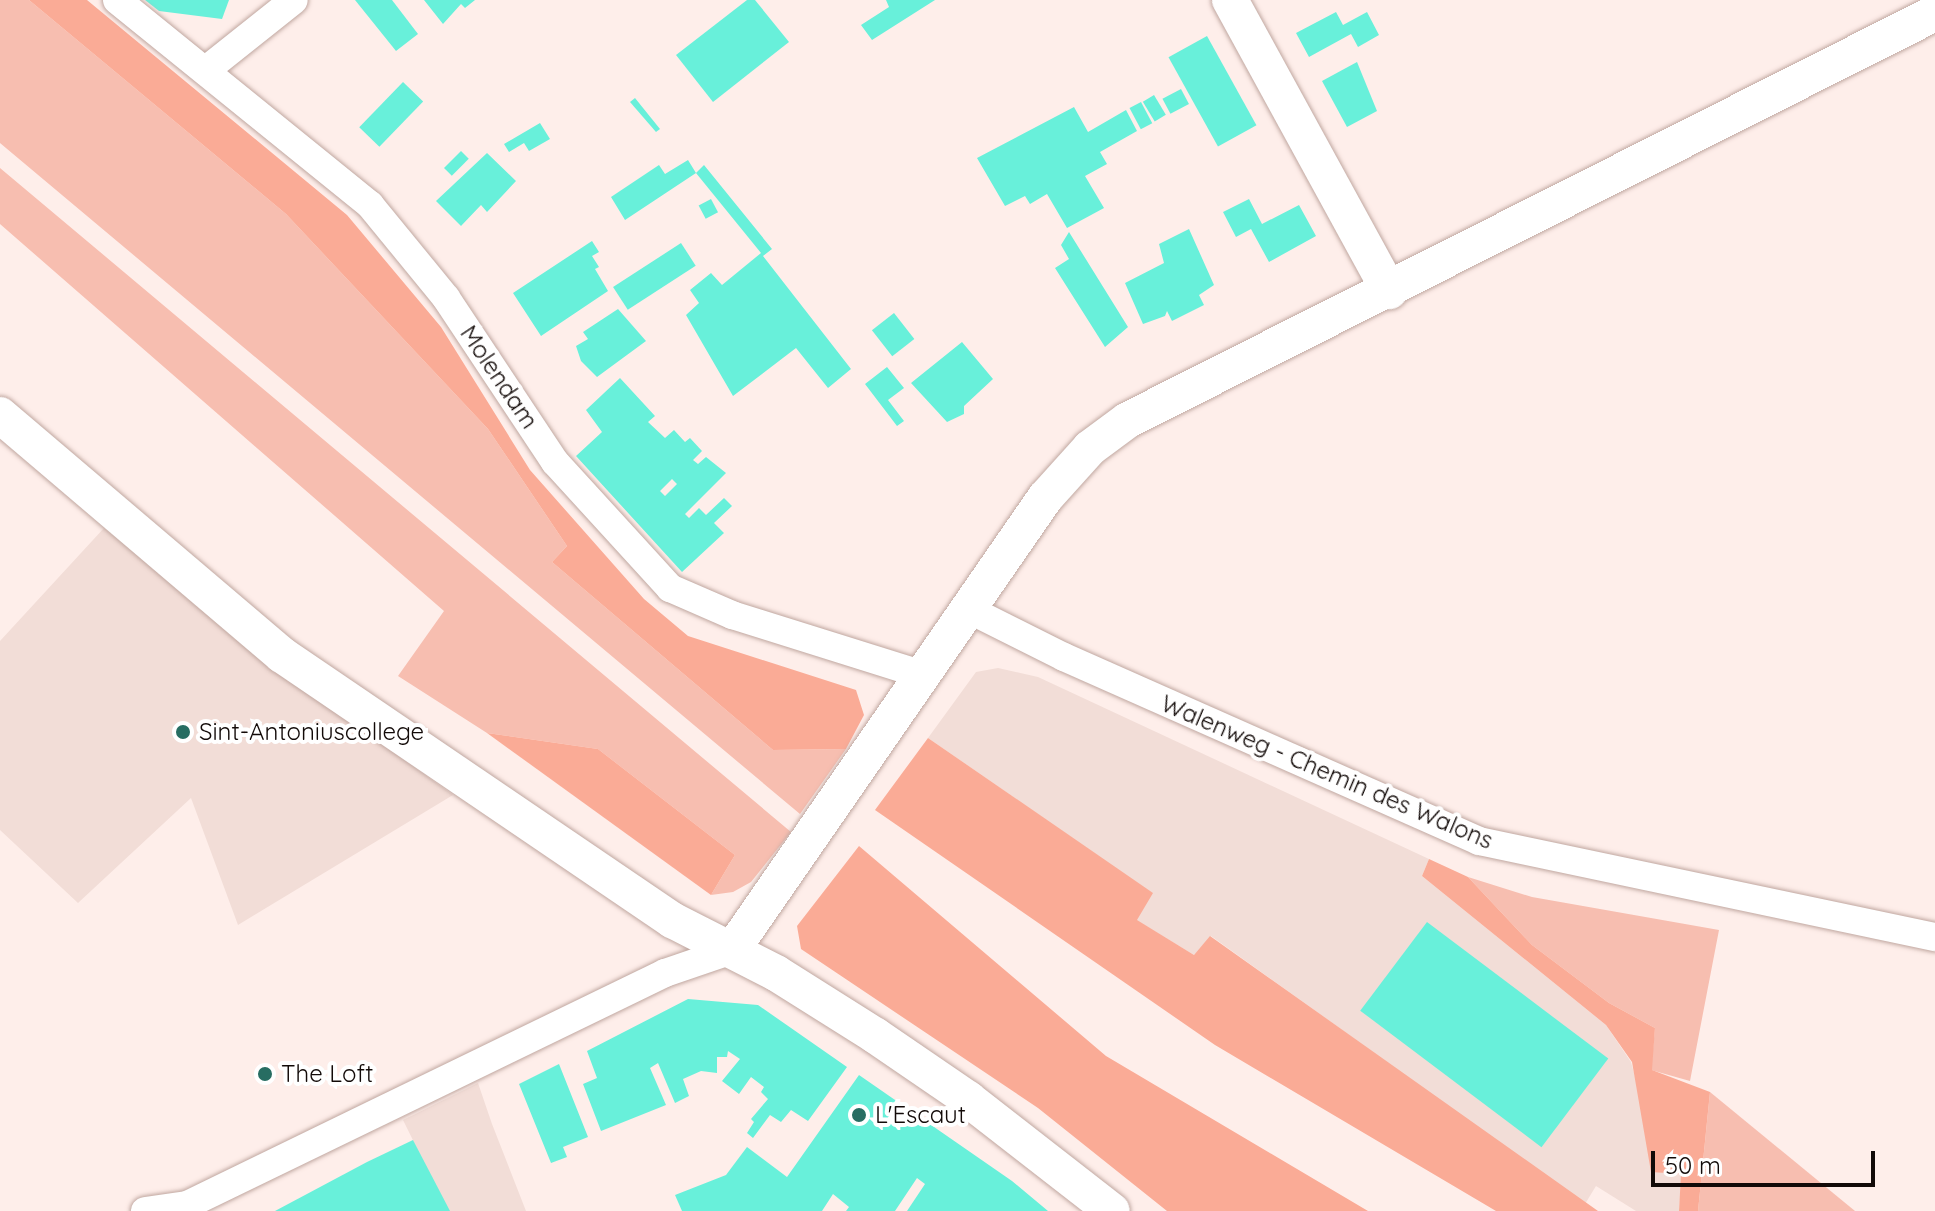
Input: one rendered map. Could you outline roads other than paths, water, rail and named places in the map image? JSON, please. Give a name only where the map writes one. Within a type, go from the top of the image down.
[{"type":"street","name":"Molendam","points":[[117,0],[370,205],[411,250],[555,462],[670,588],[784,633],[924,675]]},
{"type":"street","points":[[206,70],[294,0]]},
{"type":"street","points":[[1230,0],[1389,291]]},
{"type":"street","points":[[145,1211],[188,1208],[665,973],[732,950],[767,904],[1045,498],[1090,448],[1128,420],[1935,13]]},
{"type":"street","points":[[0,415],[282,655],[672,920],[732,950],[968,1099],[1112,1211]]},
{"type":"street","name":"Walenweg - Chemin des Walons","points":[[970,610],[1064,657],[1479,841],[1935,937]]},
{"type":"place","name":"Sint-Antoniuscollege","points":[[183,732]]},
{"type":"place","name":"The Loft","points":[[265,1074]]},
{"type":"place","name":"L'Escaut","points":[[859,1115]]}]
